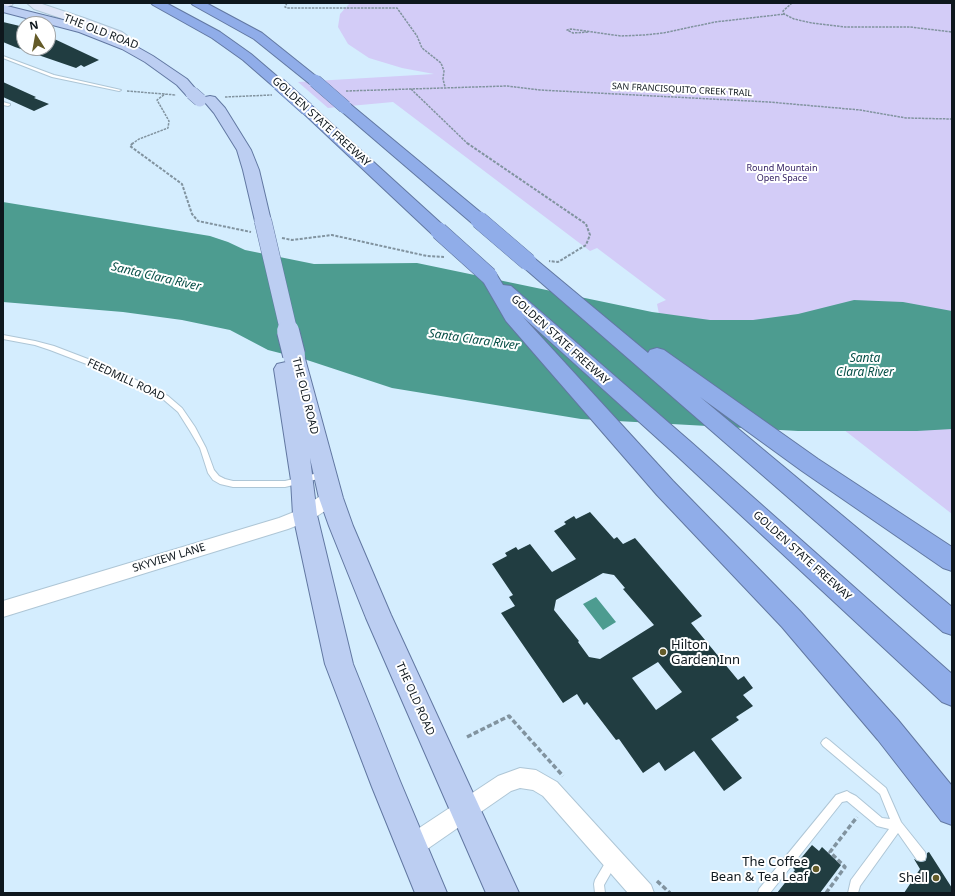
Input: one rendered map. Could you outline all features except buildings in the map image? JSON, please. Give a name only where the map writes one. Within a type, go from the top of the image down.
[{"type":"highway","name":"GOLDEN STATE FREEWAY","points":[[158,3],[216,35],[247,57],[279,84],[439,231],[684,449],[952,692]]},
{"type":"highway","points":[[197,3],[258,36],[276,49],[479,220],[810,465],[952,560]]},
{"type":"highway","points":[[535,261],[762,461],[952,623]]},
{"type":"highway","points":[[489,276],[513,317],[640,460],[791,619],[888,730],[952,810]]},
{"type":"main road","points":[[3,7],[8,3]]},
{"type":"main road","name":"THE OLD ROAD","points":[[14,3],[97,28],[127,40],[160,58],[184,75],[202,96],[225,135],[232,150],[256,225],[288,356],[331,498],[379,618],[503,893]]},
{"type":"main road","points":[[32,3],[38,7],[87,22],[118,34],[127,40]]},
{"type":"main road","name":"THE OLD ROAD","points":[[3,7],[83,29],[126,46],[150,59],[202,96]]},
{"type":"main road","name":"THE OLD ROAD","points":[[288,356],[305,515],[339,664],[431,893]]},
{"type":"street","name":"SKYVIEW LANE","points":[[3,609],[282,524],[305,515],[331,498]]},
{"type":"street","points":[[412,846],[505,783],[520,778],[536,780],[550,789],[643,893]]},
{"type":"lane","points":[[3,57],[53,76],[119,90]]},
{"type":"lane","name":"FEEDMILL ROAD","points":[[3,337],[52,348],[112,371],[166,398],[180,410],[200,442],[211,471],[216,478],[223,482],[233,484],[285,484],[325,475]]},
{"type":"lane","points":[[826,743],[883,791],[898,825],[921,856]]},
{"type":"lane","points":[[763,893],[839,798],[847,796],[853,799],[880,823],[898,825]]},
{"type":"lane","points":[[853,893],[855,884],[898,825]]},
{"type":"lane","points":[[600,893],[599,884],[614,860]]},
{"type":"path","points":[[288,3],[285,7],[396,7]]},
{"type":"path","points":[[786,14],[783,11],[792,3]]},
{"type":"path","points":[[393,4],[409,24],[422,48],[441,63],[444,72],[443,79],[445,87]]},
{"type":"path","points":[[588,32],[573,33],[567,30],[571,29],[621,36],[644,35],[663,33],[715,22],[786,14],[804,22],[831,26],[910,27],[952,32]]},
{"type":"path","name":"SAN FRANCISQUITO CREEK TRAIL","points":[[535,261],[558,262],[586,245],[590,235],[586,224],[469,145],[410,88],[507,86],[540,90],[769,102],[860,110],[906,118],[952,119]]},
{"type":"path","points":[[165,94],[157,100],[168,121],[168,128],[139,139],[130,146],[182,184],[192,214],[198,221],[256,225]]},
{"type":"path","points":[[277,237],[292,240],[332,235],[427,256],[450,257]]},
{"type":"path","points":[[826,893],[845,867],[830,852],[863,808]]},
{"type":"green space","name":"Round Mountain Open Space","points":[[350,3],[952,3],[952,514],[807,401],[661,324],[657,304],[666,300],[597,248],[590,251],[393,102],[328,108],[298,82],[434,74],[402,68],[369,58],[348,44],[338,27],[340,14]]},
{"type":"water","name":"Santa Clara River","points":[[3,202],[210,236],[245,250],[314,264],[417,263],[652,312],[710,320],[753,320],[798,314],[854,300],[903,302],[952,311],[952,429],[917,431],[798,431],[581,419],[392,388],[307,360],[268,350],[230,330],[182,320],[123,312],[3,302]]},
{"type":"water","points":[[596,597],[616,622],[603,630],[583,604]]},
{"type":"place","name":"Hilton Garden Inn","points":[[663,652]]},
{"type":"place","name":"The Coffee Bean & Tea Leaf","points":[[816,869]]},
{"type":"place","name":"Shell","points":[[936,878]]}]
